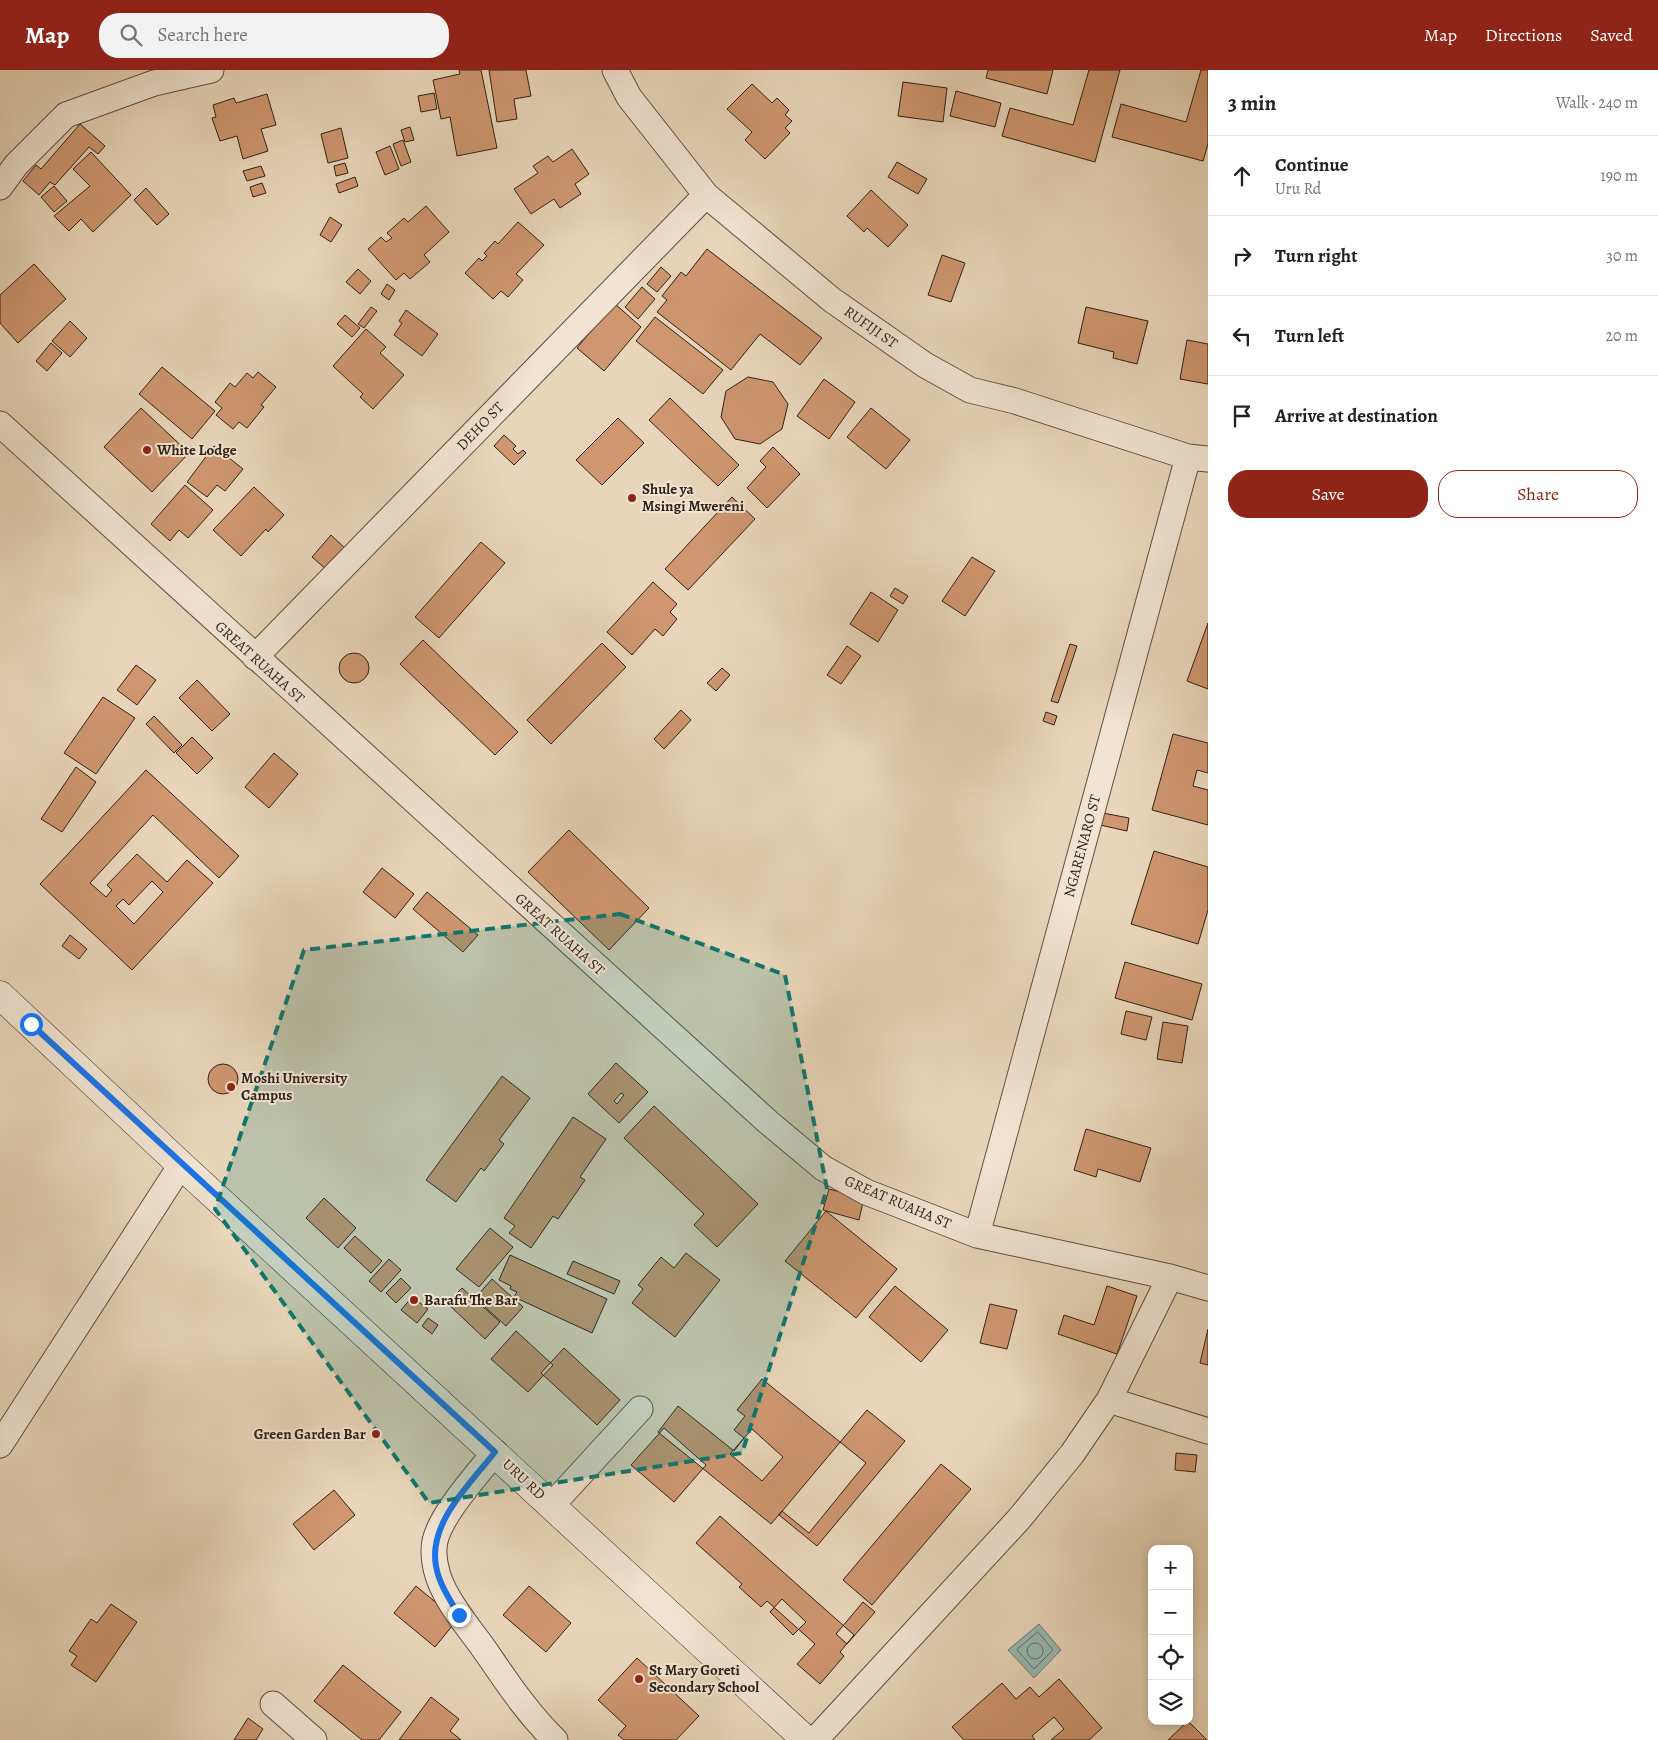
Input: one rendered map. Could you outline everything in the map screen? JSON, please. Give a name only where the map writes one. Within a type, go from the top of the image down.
[{"type":"street","points":[[0,187],[16,165],[66,115],[154,84],[211,70]]},
{"type":"street","name":"RUFIJI ST","points":[[615,70],[628,97],[706,195],[832,300],[925,365],[970,390],[1198,458]]},
{"type":"street","name":"DEHO ST","points":[[255,657],[706,195]]},
{"type":"street","name":"GREAT RUAHA ST","points":[[0,424],[753,1109],[823,1168],[866,1192],[977,1235],[1170,1277],[1208,1288]]},
{"type":"street","name":"NGARENARO ST","points":[[977,1235],[1198,458]]},
{"type":"street","name":"URU RD","points":[[0,995],[181,1165],[806,1740]]},
{"type":"street","points":[[0,1445],[181,1165]]},
{"type":"street","points":[[815,1740],[1018,1518],[1072,1454],[1109,1400],[1170,1277]]},
{"type":"street","points":[[1109,1400],[1208,1431]]},
{"type":"street","points":[[552,1505],[640,1409]]},
{"type":"street","points":[[495,1452],[454,1504],[442,1526],[435,1540],[436,1567],[442,1585],[459,1615],[535,1720],[555,1740]]},
{"type":"street","points":[[273,1704],[314,1740]]},
{"type":"highlighted area","points":[[620,914],[785,975],[827,1189],[742,1453],[429,1503],[215,1209],[304,950]]},
{"type":"water","points":[[1039,1624],[1061,1650],[1034,1678],[1008,1650]]},
{"type":"building","points":[[459,70],[481,70],[497,148],[457,156],[450,117],[441,119],[433,80],[460,74]]},
{"type":"building","points":[[489,70],[526,70],[531,96],[514,99],[517,119],[497,122]]},
{"type":"building","points":[[988,70],[1053,70],[1047,94],[986,78]]},
{"type":"building","points":[[1089,70],[1120,70],[1095,162],[1002,136],[1010,108],[1073,125]]},
{"type":"building","points":[[1201,70],[1208,70],[1208,144],[1203,161],[1112,137],[1121,104],[1186,122]]},
{"type":"building","points":[[903,82],[947,88],[943,122],[898,116]]},
{"type":"building","points":[[752,84],[772,103],[777,98],[789,110],[785,115],[792,121],[785,128],[790,133],[765,159],[745,140],[752,132],[727,109]]},
{"type":"building","points":[[956,91],[1001,103],[995,127],[950,116]]},
{"type":"building","points":[[434,93],[437,109],[421,112],[418,96]]},
{"type":"building","points":[[267,94],[276,125],[261,129],[268,151],[243,159],[237,136],[220,141],[212,118],[216,117],[213,105],[234,98],[236,103]]},
{"type":"building","points":[[80,124],[105,146],[98,154],[89,147],[55,185],[50,182],[39,195],[23,181],[36,165],[41,169]]},
{"type":"building","points":[[410,127],[414,140],[405,142],[401,130]]},
{"type":"building","points":[[341,128],[348,158],[328,163],[321,134]]},
{"type":"building","points":[[403,140],[411,162],[401,166],[393,144]]},
{"type":"building","points":[[390,146],[399,169],[385,175],[376,152]]},
{"type":"building","points":[[572,149],[589,174],[575,184],[581,194],[560,208],[554,199],[531,214],[514,189],[538,173],[533,166],[548,156],[553,162]]},
{"type":"building","points":[[91,152],[131,195],[93,232],[81,219],[69,231],[54,216],[90,186],[73,169]]},
{"type":"building","points":[[897,162],[927,179],[918,194],[888,177]]},
{"type":"building","points":[[345,163],[348,173],[336,176],[334,166]]},
{"type":"building","points":[[261,166],[265,176],[247,181],[243,171]]},
{"type":"building","points":[[355,177],[358,186],[339,193],[336,184]]},
{"type":"building","points":[[262,183],[266,193],[253,197],[250,187]]},
{"type":"building","points":[[54,186],[67,201],[54,212],[41,197]]},
{"type":"building","points":[[146,188],[169,214],[157,225],[134,200]]},
{"type":"building","points":[[871,190],[908,225],[888,247],[867,228],[864,232],[847,216]]},
{"type":"building","points":[[426,206],[449,232],[424,255],[430,262],[410,279],[404,273],[396,280],[368,249],[381,237],[386,242],[392,238],[387,233],[404,218],[408,222]]},
{"type":"building","points":[[330,217],[342,225],[331,242],[320,235]]},
{"type":"building","points":[[518,222],[544,245],[516,274],[523,280],[508,297],[501,291],[493,299],[465,273],[479,258],[482,261],[487,256],[484,253],[495,241],[498,244]]},
{"type":"building","points":[[707,249],[822,338],[800,365],[760,334],[731,370],[657,312],[667,300],[662,296],[681,272],[686,276]]},
{"type":"building","points":[[942,255],[965,263],[951,302],[928,295]]},
{"type":"building","points":[[34,264],[66,299],[18,343],[0,323],[0,295]]},
{"type":"building","points":[[661,267],[671,276],[657,292],[647,284]]},
{"type":"building","points":[[358,269],[371,281],[360,294],[346,282]]},
{"type":"building","points":[[387,284],[395,290],[389,300],[381,294]]},
{"type":"building","points":[[642,287],[655,299],[638,319],[625,307]]},
{"type":"building","points":[[614,303],[641,327],[604,371],[577,348]]},
{"type":"building","points":[[371,307],[377,311],[364,328],[358,324]]},
{"type":"building","points":[[1086,307],[1148,321],[1137,364],[1113,358],[1114,352],[1078,343]]},
{"type":"building","points":[[406,310],[438,334],[422,356],[394,335],[402,323],[399,321]]},
{"type":"building","points":[[345,315],[360,328],[352,337],[337,324]]},
{"type":"building","points":[[655,317],[723,370],[703,394],[636,341]]},
{"type":"building","points":[[70,321],[87,338],[70,357],[52,341]]},
{"type":"building","points":[[366,329],[386,347],[380,353],[404,375],[373,409],[360,397],[363,394],[333,366]]},
{"type":"building","points":[[1187,340],[1208,344],[1208,384],[1180,379]]},
{"type":"building","points":[[51,343],[62,353],[47,371],[36,361]]},
{"type":"building","points":[[162,367],[215,411],[192,439],[139,394]]},
{"type":"building","points":[[258,372],[276,387],[261,405],[264,407],[247,428],[239,422],[233,429],[216,415],[222,408],[215,402],[230,383],[235,387],[247,373],[253,378]]},
{"type":"building","points":[[748,377],[773,382],[788,404],[782,429],[760,444],[735,439],[721,417],[726,391]]},
{"type":"building","points":[[824,379],[855,402],[829,439],[797,416]]},
{"type":"building","points":[[670,398],[739,465],[718,486],[649,420]]},
{"type":"building","name":"White Lodge","points":[[141,408],[189,453],[152,492],[104,447]]},
{"type":"building","points":[[871,408],[910,440],[886,469],[847,437]]},
{"type":"building","points":[[618,418],[644,443],[602,485],[576,460]]},
{"type":"building","points":[[504,435],[516,446],[513,449],[518,454],[523,450],[526,453],[514,465],[494,446]]},
{"type":"building","points":[[214,446],[243,469],[225,491],[217,485],[207,497],[187,482]]},
{"type":"building","points":[[773,447],[800,474],[767,508],[747,488],[766,467],[760,461]]},
{"type":"building","points":[[185,485],[213,510],[188,538],[179,530],[170,541],[151,524]]},
{"type":"building","points":[[254,487],[284,515],[268,532],[266,529],[241,556],[213,530]]},
{"type":"building","points":[[732,497],[755,519],[688,590],[665,569]]},
{"type":"building","points":[[331,535],[347,550],[328,571],[312,557]]},
{"type":"building","points":[[481,542],[505,563],[439,638],[415,617]]},
{"type":"building","points":[[972,557],[995,571],[965,616],[942,601]]},
{"type":"building","points":[[653,582],[677,604],[670,612],[677,619],[663,636],[655,629],[632,655],[607,632]]},
{"type":"building","points":[[895,588],[908,596],[903,604],[890,596]]},
{"type":"building","points":[[871,592],[898,610],[878,642],[850,624]]},
{"type":"building","points":[[1208,623],[1208,689],[1187,681]]},
{"type":"building","points":[[423,640],[518,732],[495,755],[400,664]]},
{"type":"building","points":[[602,643],[626,667],[551,744],[527,720]]},
{"type":"building","points":[[1070,644],[1077,646],[1058,703],[1051,701]]},
{"type":"building","points":[[847,646],[861,656],[841,684],[827,675]]},
{"type":"building","points":[[354,653],[364,658],[369,668],[364,678],[354,683],[344,678],[339,668],[344,658]]},
{"type":"building","points":[[136,665],[156,680],[137,705],[117,690]]},
{"type":"building","points":[[722,668],[730,675],[716,691],[707,683]]},
{"type":"building","points":[[197,680],[230,714],[212,731],[179,698]]},
{"type":"building","points":[[103,697],[135,718],[96,774],[64,753]]},
{"type":"building","points":[[681,710],[691,720],[664,749],[654,739]]},
{"type":"building","points":[[1046,712],[1057,716],[1054,725],[1043,721]]},
{"type":"building","points":[[154,716],[182,745],[174,753],[146,724]]},
{"type":"building","points":[[1173,734],[1208,743],[1208,773],[1197,770],[1193,786],[1208,790],[1208,825],[1152,810]]},
{"type":"building","points":[[192,737],[213,758],[197,774],[176,753]]},
{"type":"building","points":[[274,753],[298,774],[269,808],[245,787]]},
{"type":"building","points":[[76,767],[96,782],[62,832],[41,819]]},
{"type":"building","points":[[146,770],[239,856],[219,878],[153,815],[90,883],[106,897],[112,890],[107,885],[137,854],[167,882],[187,860],[213,883],[132,970],[40,884]],"holes":[[[152,881],[163,892],[134,924],[116,906],[123,899],[129,905]]]},
{"type":"building","points":[[1103,813],[1129,818],[1127,831],[1100,825]]},
{"type":"building","points":[[569,830],[649,908],[609,950],[528,872]]},
{"type":"building","points":[[1154,851],[1208,867],[1208,910],[1198,944],[1131,924]]},
{"type":"building","points":[[382,868],[414,894],[395,918],[363,892]]},
{"type":"building","points":[[427,892],[478,935],[463,952],[413,909]]},
{"type":"building","points":[[70,935],[87,949],[79,959],[62,946]]},
{"type":"building","points":[[1125,962],[1202,984],[1192,1020],[1115,998]]},
{"type":"building","points":[[1126,1011],[1152,1017],[1146,1040],[1121,1034]]},
{"type":"building","points":[[1163,1022],[1188,1026],[1182,1063],[1157,1059]]},
{"type":"building","points":[[616,1063],[648,1092],[619,1123],[588,1094]],"holes":[[[621,1093],[624,1095],[617,1104],[614,1101]]]},
{"type":"building","points":[[223,1064],[234,1068],[238,1079],[234,1090],[223,1094],[212,1090],[208,1079],[212,1068]]},
{"type":"building","points":[[502,1076],[530,1098],[499,1140],[504,1144],[484,1171],[481,1168],[456,1202],[426,1180]]},
{"type":"building","points":[[654,1106],[758,1204],[717,1247],[694,1225],[704,1214],[624,1138]]},
{"type":"building","points":[[573,1117],[606,1139],[580,1177],[585,1180],[558,1219],[553,1216],[531,1248],[509,1233],[515,1226],[504,1218]]},
{"type":"building","points":[[1086,1129],[1151,1148],[1140,1182],[1098,1169],[1096,1177],[1074,1170]]},
{"type":"building","points":[[829,1189],[864,1198],[859,1220],[823,1210]]},
{"type":"building","points":[[324,1198],[356,1228],[338,1248],[306,1218]]},
{"type":"building","points":[[826,1211],[897,1269],[856,1318],[785,1261]]},
{"type":"building","points":[[490,1228],[513,1247],[479,1287],[456,1269]]},
{"type":"building","points":[[355,1236],[382,1261],[371,1273],[344,1248]]},
{"type":"building","points":[[686,1253],[720,1280],[675,1337],[632,1303],[643,1289],[638,1285],[661,1257],[674,1268]]},
{"type":"building","points":[[510,1255],[607,1299],[592,1333],[514,1297],[517,1292],[510,1289],[511,1286],[499,1280]]},
{"type":"building","points":[[389,1259],[401,1270],[381,1292],[369,1281]]},
{"type":"building","points":[[573,1261],[620,1281],[614,1294],[567,1274]]},
{"type":"building","points":[[401,1278],[411,1288],[396,1303],[386,1293]]},
{"type":"building","points":[[492,1279],[523,1307],[506,1326],[475,1298]]},
{"type":"building","points":[[895,1286],[948,1330],[921,1362],[869,1317]]},
{"type":"building","points":[[1107,1286],[1137,1296],[1117,1354],[1058,1334],[1064,1315],[1094,1325]]},
{"type":"building","points":[[462,1288],[500,1322],[485,1339],[447,1303]]},
{"type":"building","points":[[412,1297],[428,1309],[417,1323],[401,1310]]},
{"type":"building","points":[[990,1304],[1017,1310],[1007,1349],[980,1343]]},
{"type":"building","points":[[428,1318],[438,1325],[432,1334],[422,1326]]},
{"type":"building","points":[[1208,1329],[1208,1365],[1200,1363]]},
{"type":"building","points":[[516,1331],[553,1365],[528,1392],[491,1359]]},
{"type":"building","points":[[564,1348],[620,1400],[597,1425],[541,1373]]},
{"type":"building","points":[[762,1379],[866,1463],[809,1533],[782,1511],[771,1524],[658,1432],[678,1406],[734,1451],[744,1438],[734,1430],[745,1416],[737,1410]]},
{"type":"building","points":[[867,1410],[905,1441],[817,1546],[779,1515]]},
{"type":"building","points":[[664,1428],[706,1465],[674,1502],[631,1465]]},
{"type":"building","points":[[752,1429],[783,1457],[762,1481],[730,1454]]},
{"type":"building","points":[[1176,1453],[1197,1455],[1195,1472],[1175,1470]]},
{"type":"building","points":[[941,1464],[971,1489],[872,1605],[843,1580]]},
{"type":"building","points":[[334,1490],[355,1515],[314,1550],[293,1524]]},
{"type":"building","points":[[720,1516],[854,1635],[840,1652],[844,1656],[820,1684],[797,1664],[815,1644],[767,1601],[761,1607],[739,1587],[742,1584],[696,1543]]},
{"type":"building","points":[[416,1586],[457,1620],[435,1647],[394,1613]]},
{"type":"building","points":[[529,1586],[571,1623],[546,1652],[503,1615]]},
{"type":"building","points":[[782,1599],[806,1622],[793,1635],[770,1612]]},
{"type":"building","points":[[863,1602],[875,1612],[847,1644],[836,1634]]},
{"type":"building","points":[[111,1604],[137,1622],[96,1682],[71,1665],[77,1656],[69,1651],[91,1619],[97,1623]]},
{"type":"building","name":"St Mary Goreti Secondary School","points":[[637,1658],[699,1716],[676,1740],[624,1740],[618,1735],[626,1726],[598,1700]]},
{"type":"building","points":[[343,1665],[401,1712],[379,1740],[362,1740],[314,1701]]},
{"type":"building","points":[[1059,1679],[1102,1728],[1089,1740],[1051,1740],[1064,1729],[1054,1717],[1032,1736],[1035,1740],[964,1740],[952,1727],[1002,1683],[1016,1699],[1030,1687],[1039,1697]]},
{"type":"building","points":[[431,1697],[459,1719],[450,1731],[461,1740],[399,1740]]},
{"type":"building","points":[[248,1718],[263,1729],[256,1740],[234,1740]]},
{"type":"building","points":[[1184,1725],[1192,1725],[1207,1740],[1168,1740]]},
{"type":"place","name":"White Lodge","points":[[147,450]]},
{"type":"place","name":"Shule ya Msingi Mwereni","points":[[632,498]]},
{"type":"place","name":"Moshi University Campus","points":[[231,1087]]},
{"type":"place","name":"Barafu The Bar","points":[[414,1300]]},
{"type":"place","name":"Green Garden Bar","points":[[376,1434]]},
{"type":"place","name":"St Mary Goreti Secondary School","points":[[639,1679]]},
{"type":"route","points":[[31,1024],[181,1165],[495,1452],[454,1504],[435,1540],[436,1567],[442,1585],[459,1615]]}]
